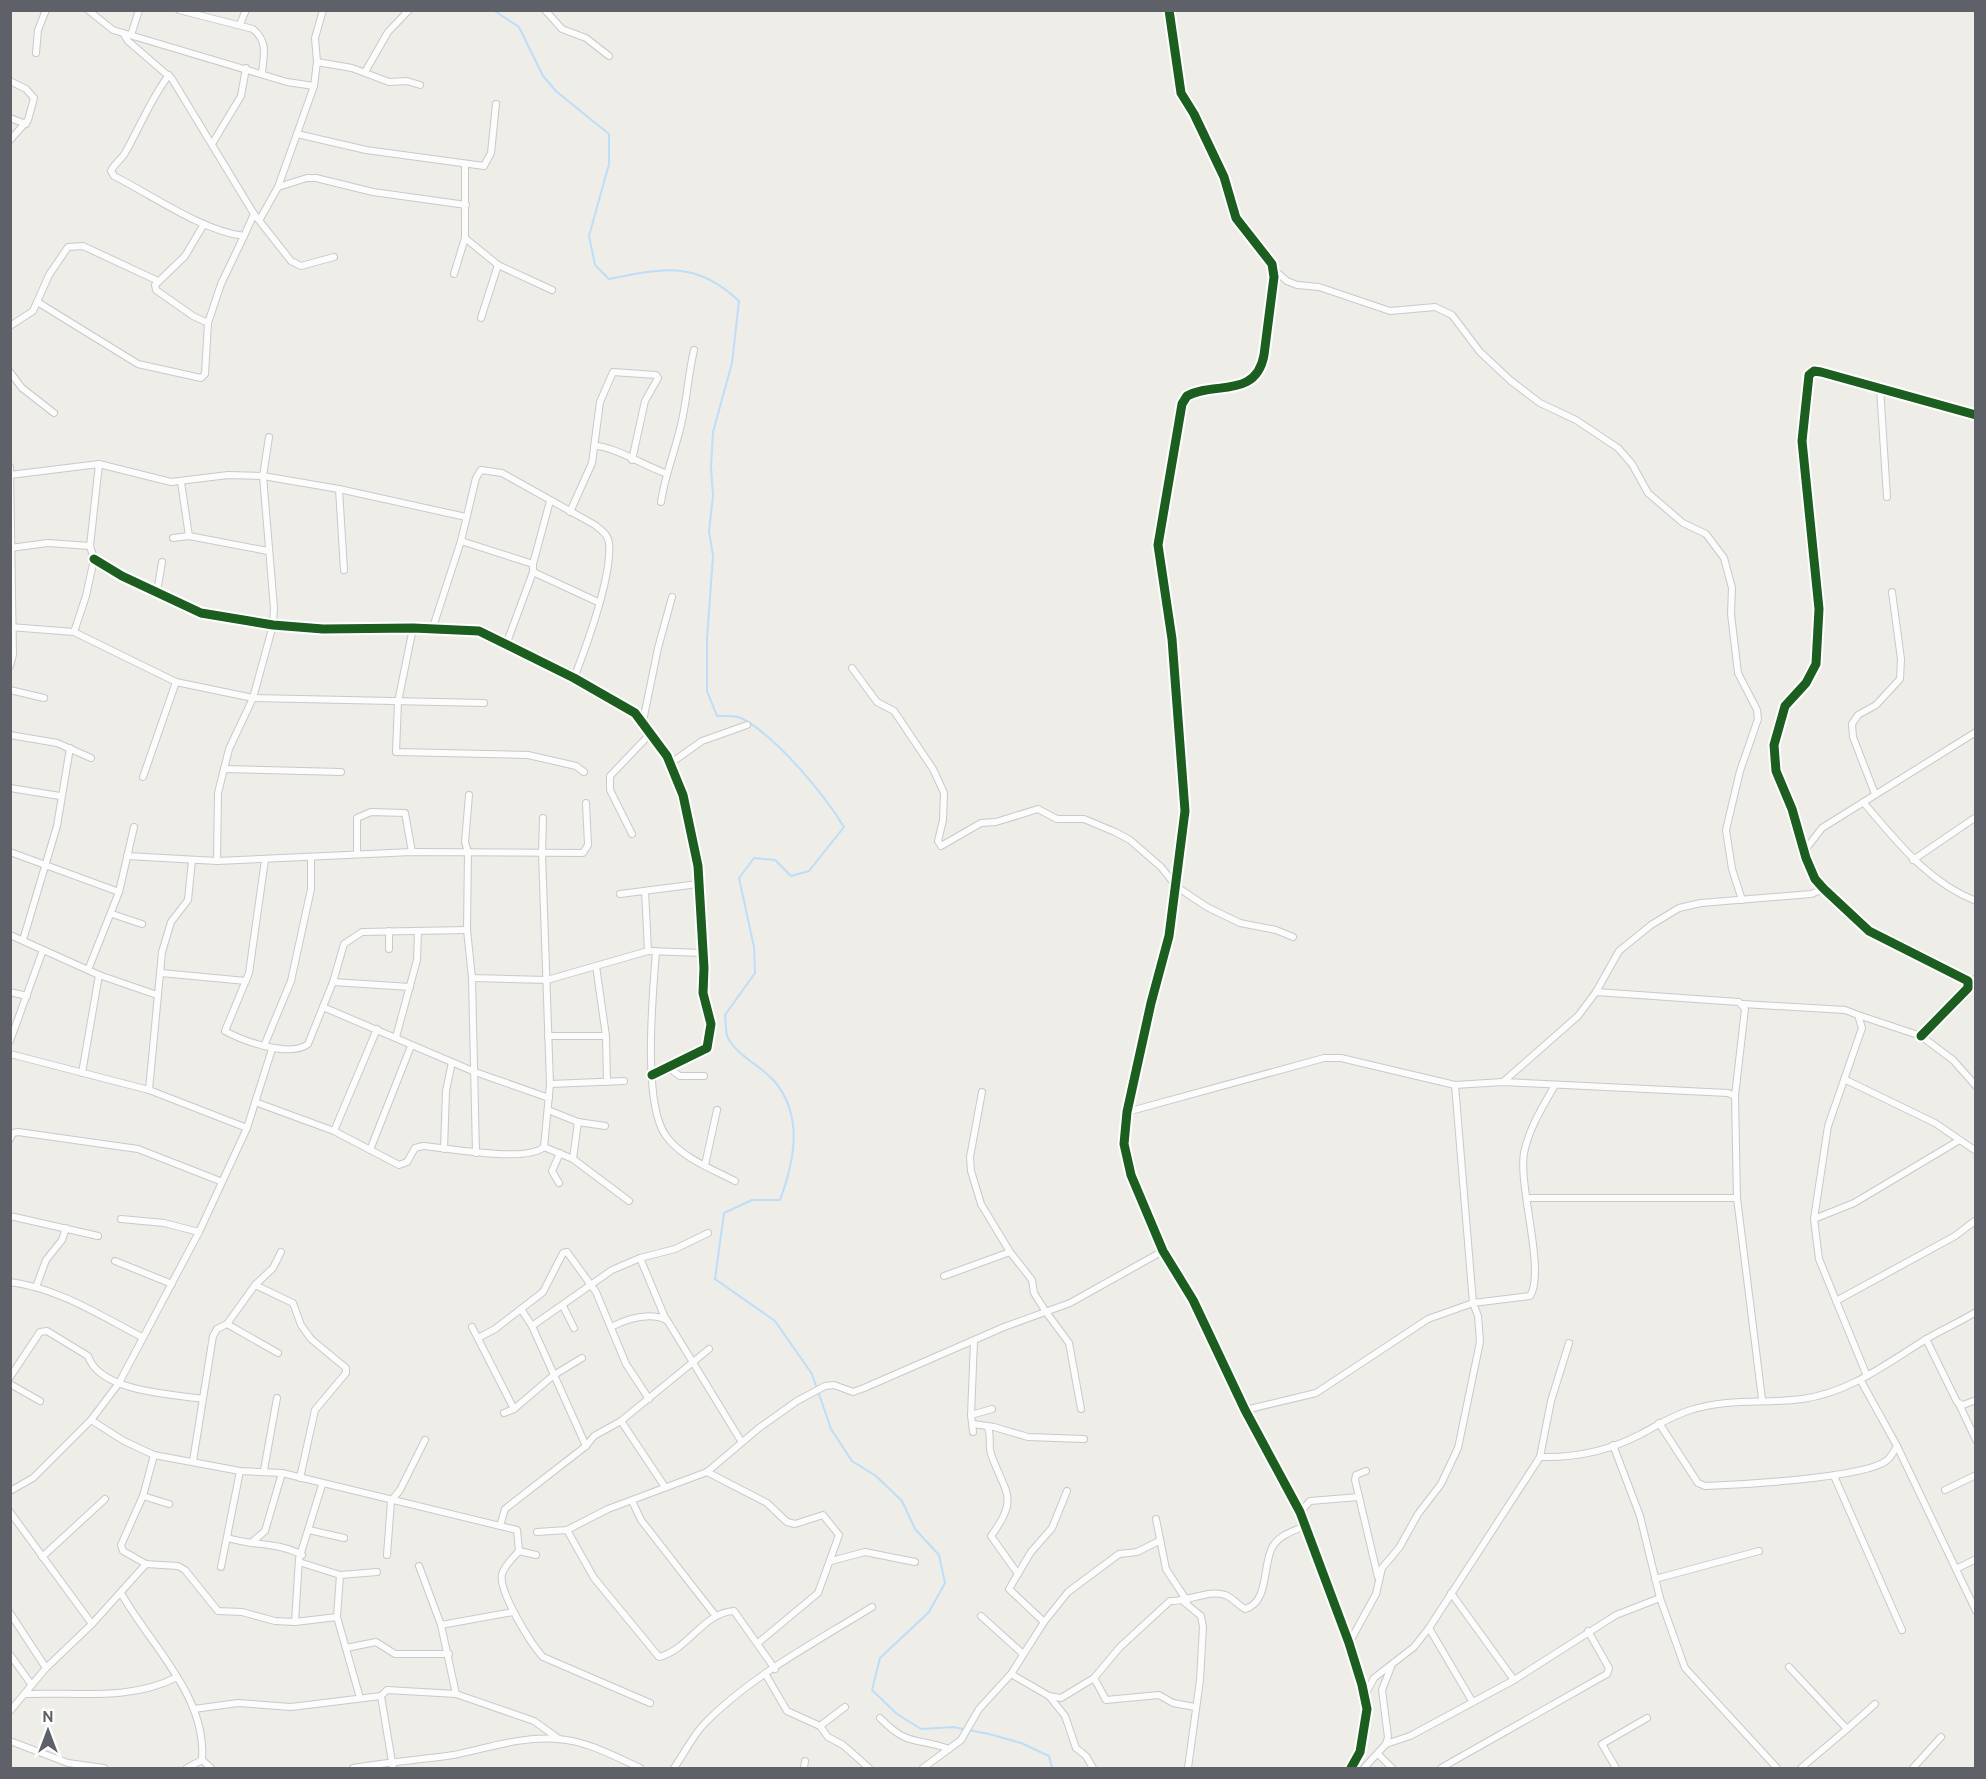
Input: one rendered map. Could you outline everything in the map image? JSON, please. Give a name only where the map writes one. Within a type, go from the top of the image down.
[{"type":"street","points":[[36,53],[38,30],[46,10]]},
{"type":"street","points":[[88,10],[105,25],[123,33],[287,82],[314,86]]},
{"type":"street","points":[[131,35],[139,10]]},
{"type":"street","points":[[179,10],[253,29],[262,36],[265,45],[262,73]]},
{"type":"street","points":[[240,24],[246,10]]},
{"type":"street","points":[[260,219],[278,187],[314,86],[317,62],[315,38],[322,10]]},
{"type":"street","points":[[365,72],[388,32],[409,10]]},
{"type":"street","points":[[545,10],[562,29],[586,38],[609,56]]},
{"type":"street","points":[[1169,10],[1181,93],[1207,137],[1224,177],[1236,218],[1270,259],[1273,269],[1264,355],[1260,367],[1239,386],[1191,393],[1182,404],[1158,541],[1172,639],[1185,798],[1177,887],[1169,936],[1151,1003],[1127,1112],[1124,1144],[1127,1160],[1163,1251],[1193,1300],[1245,1410],[1300,1512],[1349,1643],[1365,1695],[1367,1722],[1360,1752],[1351,1768]]},
{"type":"street","points":[[123,33],[128,41],[169,75],[254,214],[260,219],[279,249],[295,265],[334,257]]},
{"type":"street","points":[[317,62],[365,72],[389,82],[407,81],[420,85]]},
{"type":"street","points":[[212,144],[241,96],[246,68]]},
{"type":"street","points":[[169,75],[123,156],[111,171],[114,176],[204,224],[244,236]]},
{"type":"street","points":[[10,81],[26,89],[34,98],[26,124],[10,140]]},
{"type":"street","points":[[297,134],[366,150],[484,166],[488,162],[496,104]]},
{"type":"street","points":[[10,118],[26,124]]},
{"type":"street","points":[[454,274],[465,238],[465,165]]},
{"type":"street","points":[[278,187],[307,178],[316,178],[374,192],[466,205]]},
{"type":"street","points":[[39,303],[138,364],[198,378],[205,374],[208,323],[221,284],[254,214]]},
{"type":"street","points":[[204,224],[185,256],[158,281],[156,290],[208,323]]},
{"type":"street","points":[[465,238],[498,265],[552,290]]},
{"type":"street","points":[[10,326],[29,315],[39,303],[57,262],[68,247],[83,246],[158,281]]},
{"type":"street","points":[[481,318],[498,265]]},
{"type":"street","points":[[1273,269],[1287,281],[1297,285],[1319,287],[1389,311],[1435,307],[1444,310],[1458,322],[1491,364],[1540,403],[1576,420],[1618,448],[1632,464],[1648,493],[1683,523],[1706,534],[1725,563],[1732,588],[1731,614],[1738,673],[1757,710],[1758,719],[1740,771],[1726,830],[1732,870],[1742,900]]},
{"type":"street","points":[[661,502],[665,474],[681,426],[686,381],[694,350]]},
{"type":"street","points":[[1968,988],[1968,981],[1962,977],[1869,931],[1847,914],[1815,879],[1776,771],[1774,745],[1785,706],[1806,683],[1816,664],[1820,609],[1802,441],[1809,375],[1814,371],[1821,372],[1976,415]]},
{"type":"street","points":[[10,372],[13,383],[54,413]]},
{"type":"street","points":[[570,512],[588,473],[595,446],[600,402],[611,373],[657,376],[657,384],[645,401],[632,460]]},
{"type":"street","points":[[1880,388],[1887,497]]},
{"type":"street","points":[[217,861],[218,793],[229,749],[253,698],[273,625],[274,608],[263,476],[269,437]]},
{"type":"street","points":[[595,446],[613,448],[632,460],[665,474]]},
{"type":"street","points":[[11,475],[99,464],[165,481],[181,482],[228,476],[263,476],[339,489],[466,517]]},
{"type":"street","points":[[74,632],[86,596],[94,559],[90,546],[99,464]]},
{"type":"street","points":[[10,467],[12,627],[10,666]]},
{"type":"street","points":[[432,630],[461,541],[476,478],[481,470],[502,473],[595,525],[609,541],[590,637],[574,678]]},
{"type":"street","points":[[181,482],[189,536]]},
{"type":"street","points":[[339,489],[344,570]]},
{"type":"street","points":[[506,645],[533,572],[532,564],[549,501]]},
{"type":"street","points":[[173,538],[189,536],[268,551]]},
{"type":"street","points":[[461,541],[532,564]]},
{"type":"street","points":[[11,548],[48,543],[90,546]]},
{"type":"street","points":[[94,559],[201,613],[273,625],[323,629],[413,628],[478,631],[611,698],[643,721],[671,763],[683,795],[698,866],[703,993],[711,1024],[710,1043],[707,1048],[652,1075]]},
{"type":"street","points":[[157,592],[162,562]]},
{"type":"street","points":[[533,572],[598,602]]},
{"type":"street","points":[[1875,794],[1853,737],[1852,724],[1858,715],[1876,705],[1900,679],[1901,659],[1892,592]]},
{"type":"street","points":[[643,721],[658,648],[672,597]]},
{"type":"street","points":[[12,627],[74,632],[176,682],[253,698],[484,704]]},
{"type":"street","points":[[413,628],[398,702],[394,749],[399,753],[528,755],[576,766],[584,772]]},
{"type":"street","points":[[852,668],[877,702],[896,713],[933,769],[944,793],[944,820],[938,842],[941,846],[981,823],[1042,810],[1057,819],[1084,819],[1130,840],[1161,867],[1177,887],[1207,907],[1240,923],[1276,930],[1293,937]]},
{"type":"street","points":[[143,777],[176,682]]},
{"type":"street","points":[[10,690],[44,698]]},
{"type":"street","points":[[671,763],[711,736],[747,725]]},
{"type":"street","points":[[1805,850],[1822,828],[1976,732]]},
{"type":"street","points":[[632,834],[610,790],[610,776],[651,733]]},
{"type":"street","points":[[10,735],[70,748],[91,758]]},
{"type":"street","points":[[23,940],[57,826],[60,796],[70,748]]},
{"type":"street","points":[[224,769],[341,772]]},
{"type":"street","points":[[10,788],[60,796]]},
{"type":"street","points":[[469,795],[465,835],[468,852],[467,930],[472,978],[476,1153]]},
{"type":"street","points":[[1863,802],[1913,860],[1934,878],[1976,901]]},
{"type":"street","points":[[127,856],[217,861],[412,852],[586,851],[586,803]]},
{"type":"street","points":[[357,854],[357,818],[371,812],[405,813],[412,852]]},
{"type":"street","points":[[1913,860],[1976,817]]},
{"type":"street","points":[[543,818],[549,1084],[544,1147]]},
{"type":"street","points":[[88,970],[112,914],[134,828]]},
{"type":"street","points":[[10,852],[119,892]]},
{"type":"street","points":[[264,1046],[291,981],[311,889],[312,858]]},
{"type":"street","points":[[148,1090],[162,952],[171,922],[188,900],[192,860]]},
{"type":"street","points":[[265,860],[246,981],[225,1031],[272,1049],[305,1047],[333,982],[344,944],[349,939],[362,932],[467,930]]},
{"type":"street","points":[[620,894],[698,884]]},
{"type":"street","points":[[1503,1082],[1578,1016],[1596,992],[1619,951],[1651,925],[1679,908],[1701,903],[1810,894],[1824,889]]},
{"type":"street","points":[[645,891],[648,951]]},
{"type":"street","points":[[112,914],[142,924]]},
{"type":"street","points":[[389,931],[389,949]]},
{"type":"street","points":[[396,1037],[417,960],[418,931]]},
{"type":"street","points":[[10,935],[99,975],[157,995]]},
{"type":"street","points":[[10,1041],[43,950]]},
{"type":"street","points":[[472,978],[547,980],[648,951],[702,953]]},
{"type":"street","points":[[656,951],[651,1010],[652,1075],[657,1117],[666,1136],[682,1151],[735,1181]]},
{"type":"street","points":[[597,966],[606,1036],[607,1082]]},
{"type":"street","points":[[161,973],[246,981]]},
{"type":"street","points":[[82,1072],[99,975]]},
{"type":"street","points":[[1921,1036],[1976,978]]},
{"type":"street","points":[[333,982],[410,987]]},
{"type":"street","points":[[10,992],[27,996]]},
{"type":"street","points":[[1596,992],[1845,1010],[1921,1036],[1953,1060],[1976,1086]]},
{"type":"street","points":[[1743,1004],[1735,1096],[1737,1198],[1762,1400]]},
{"type":"street","points":[[323,1007],[475,1072],[549,1098]]},
{"type":"street","points":[[1858,1015],[1862,1028],[1828,1126],[1814,1219],[1819,1258],[1867,1376]]},
{"type":"street","points":[[334,1131],[377,1029]]},
{"type":"street","points":[[548,1036],[606,1036]]},
{"type":"street","points":[[370,1150],[411,1046]]},
{"type":"street","points":[[10,1491],[33,1478],[91,1420],[118,1383],[199,1232],[220,1181],[247,1128],[272,1049]]},
{"type":"street","points":[[10,1054],[148,1090],[247,1128]]},
{"type":"street","points":[[1127,1112],[1324,1058],[1341,1058],[1455,1085],[1503,1082],[1728,1093],[1735,1096]]},
{"type":"street","points":[[444,1149],[446,1091],[452,1062]]},
{"type":"street","points":[[667,1067],[681,1076],[704,1076]]},
{"type":"street","points":[[1844,1079],[1935,1123],[1950,1132],[1958,1141],[1976,1151]]},
{"type":"street","points":[[549,1084],[624,1081]]},
{"type":"street","points":[[1378,1577],[1418,1514],[1441,1484],[1458,1448],[1480,1342],[1478,1316],[1473,1303],[1455,1085]]},
{"type":"street","points":[[1245,1410],[1316,1393],[1428,1319],[1473,1303],[1530,1296],[1533,1291],[1534,1268],[1524,1154],[1531,1129],[1555,1085]]},
{"type":"street","points":[[982,1092],[971,1140],[971,1170],[981,1204],[1010,1252],[1032,1280],[1034,1293],[1046,1312],[1070,1343],[1081,1409]]},
{"type":"street","points":[[255,1102],[334,1131],[399,1165],[407,1162],[418,1147],[476,1153],[532,1154],[544,1147]]},
{"type":"street","points":[[548,1110],[578,1122],[605,1125]]},
{"type":"street","points":[[705,1165],[717,1110]]},
{"type":"street","points":[[573,1159],[578,1122]]},
{"type":"street","points":[[10,1139],[13,1133],[18,1132],[138,1149],[220,1181]]},
{"type":"street","points":[[1814,1219],[1854,1203],[1958,1141]]},
{"type":"street","points":[[544,1147],[573,1159],[629,1201]]},
{"type":"street","points":[[559,1183],[552,1171],[560,1154]]},
{"type":"street","points":[[1527,1198],[1737,1198]]},
{"type":"street","points":[[10,1216],[98,1236]]},
{"type":"street","points":[[121,1219],[164,1223],[199,1232]]},
{"type":"street","points":[[1836,1301],[1955,1236],[1976,1220]]},
{"type":"street","points":[[36,1287],[46,1260],[62,1240],[66,1228]]},
{"type":"street","points":[[532,1326],[590,1284],[640,1258],[675,1249],[708,1233]]},
{"type":"street","points":[[537,1532],[567,1530],[608,1509],[707,1472],[741,1441],[797,1401],[825,1386],[834,1384],[857,1391],[1070,1303],[1163,1251]]},
{"type":"street","points":[[193,1461],[213,1336],[218,1329],[227,1324],[255,1285],[273,1269],[281,1252]]},
{"type":"street","points":[[478,1338],[495,1329],[543,1292],[564,1252],[567,1252],[590,1284],[629,1371],[649,1399]]},
{"type":"street","points":[[944,1276],[1010,1252]]},
{"type":"street","points":[[640,1258],[667,1320],[741,1441]]},
{"type":"street","points":[[115,1261],[172,1284]]},
{"type":"street","points":[[10,1282],[36,1287],[73,1301],[142,1337]]},
{"type":"street","points":[[255,1285],[293,1302],[301,1325],[311,1339],[346,1368],[346,1373],[315,1410],[300,1478]]},
{"type":"street","points":[[563,1305],[574,1328]]},
{"type":"street","points":[[521,1308],[532,1326],[586,1446]]},
{"type":"street","points":[[1540,1457],[1575,1458],[1629,1440],[1659,1424],[1702,1406],[1800,1399],[1821,1395],[1861,1381],[1926,1339],[1976,1312]]},
{"type":"street","points":[[611,1327],[633,1318],[667,1320]]},
{"type":"street","points":[[227,1324],[278,1353]]},
{"type":"street","points":[[472,1328],[514,1409]]},
{"type":"street","points":[[10,1377],[40,1332],[47,1331],[88,1356],[90,1363],[118,1383],[203,1398]]},
{"type":"street","points":[[1926,1339],[1976,1440]]},
{"type":"street","points":[[973,1432],[970,1415],[974,1341]]},
{"type":"street","points":[[1365,1695],[1374,1678],[1414,1647],[1429,1628],[1540,1457],[1551,1401],[1569,1343]]},
{"type":"street","points":[[500,1526],[505,1509],[586,1446],[594,1436],[621,1421],[710,1348]]},
{"type":"street","points":[[504,1413],[514,1409],[554,1375],[582,1358]]},
{"type":"street","points":[[1861,1381],[1897,1446],[1976,1611]]},
{"type":"street","points":[[10,1384],[40,1401]]},
{"type":"street","points":[[264,1470],[277,1398]]},
{"type":"street","points":[[1959,1404],[1976,1400]]},
{"type":"street","points":[[970,1415],[992,1409]]},
{"type":"street","points":[[91,1420],[124,1441],[154,1455],[240,1471],[264,1470],[282,1473],[322,1485],[519,1531],[519,1551],[502,1574],[513,1612],[531,1644],[543,1657],[650,1703]]},
{"type":"street","points":[[621,1421],[665,1487]]},
{"type":"street","points":[[973,1424],[1028,1437],[1084,1438]]},
{"type":"street","points":[[1659,1424],[1698,1482],[1706,1485],[1834,1476],[1871,1468],[1887,1461],[1897,1446]]},
{"type":"street","points":[[987,1426],[990,1430],[990,1452],[1009,1496],[1002,1520],[990,1536],[1018,1574]]},
{"type":"street","points":[[387,1555],[391,1501],[400,1490],[425,1440]]},
{"type":"street","points":[[1613,1445],[1640,1516],[1660,1598],[1685,1668],[1777,1768]]},
{"type":"street","points":[[154,1455],[143,1496],[121,1545],[123,1551],[146,1564],[178,1566],[185,1570],[218,1611],[242,1612],[275,1622],[337,1617]]},
{"type":"street","points":[[221,1567],[240,1471]]},
{"type":"street","points":[[1349,1643],[1376,1594],[1378,1577],[1355,1477],[1366,1471]]},
{"type":"street","points":[[707,1472],[767,1503],[787,1522],[795,1524],[823,1515],[839,1536],[818,1593],[758,1643]]},
{"type":"street","points":[[262,1544],[261,1536],[274,1503],[282,1473]]},
{"type":"street","points":[[1945,1490],[1976,1475]]},
{"type":"street","points":[[1834,1476],[1902,1630]]},
{"type":"street","points":[[295,1622],[300,1559],[322,1485]]},
{"type":"street","points":[[1044,1622],[1009,1589],[1030,1552],[1052,1528],[1067,1491]]},
{"type":"street","points":[[143,1496],[169,1504]]},
{"type":"street","points":[[1300,1512],[1310,1501],[1359,1497]]},
{"type":"street","points":[[42,1557],[105,1499]]},
{"type":"street","points":[[632,1501],[641,1520],[715,1615]]},
{"type":"street","points":[[10,1512],[92,1624]]},
{"type":"street","points":[[1156,1519],[1166,1569],[1185,1601],[1201,1616],[1203,1627],[1188,1768]]},
{"type":"street","points":[[1011,1674],[1049,1696],[1061,1698],[1094,1678],[1120,1647],[1170,1601],[1227,1595],[1245,1609],[1253,1606],[1258,1598],[1273,1545],[1285,1534],[1305,1526]]},
{"type":"street","points":[[309,1530],[344,1538]]},
{"type":"street","points":[[567,1530],[594,1578],[659,1657],[700,1630],[715,1615],[731,1611],[738,1613],[775,1669]]},
{"type":"street","points":[[251,1543],[261,1536]]},
{"type":"street","points":[[228,1538],[289,1548],[300,1559],[340,1575],[377,1572]]},
{"type":"street","points":[[923,1768],[961,1740],[979,1708],[1011,1674],[1044,1622],[1068,1592],[1119,1554],[1137,1552],[1159,1541]]},
{"type":"street","points":[[519,1551],[536,1555]]},
{"type":"street","points":[[1655,1579],[1759,1551]]},
{"type":"street","points":[[831,1561],[865,1552],[915,1562]]},
{"type":"street","points":[[1956,1569],[1976,1559]]},
{"type":"street","points":[[10,1712],[26,1694],[31,1684],[92,1624],[146,1567],[146,1564]]},
{"type":"street","points":[[419,1566],[441,1625],[456,1694]]},
{"type":"street","points":[[340,1575],[337,1617],[360,1698]]},
{"type":"street","points":[[121,1593],[138,1624],[177,1677],[194,1710],[203,1745],[202,1760]]},
{"type":"street","points":[[1451,1593],[1514,1680]]},
{"type":"street","points":[[1193,1608],[1199,1598]]},
{"type":"street","points":[[1386,1744],[1410,1736],[1514,1680],[1616,1615],[1660,1598]]},
{"type":"street","points":[[674,1768],[704,1724],[766,1675],[872,1607]]},
{"type":"street","points":[[441,1625],[513,1612]]},
{"type":"street","points":[[10,1613],[46,1668]]},
{"type":"street","points":[[981,1616],[1023,1654]]},
{"type":"street","points":[[1429,1628],[1472,1701]]},
{"type":"street","points":[[1441,1768],[1607,1674],[1609,1668],[1607,1662],[1588,1631]]},
{"type":"street","points":[[346,1648],[379,1643],[396,1654],[449,1654]]},
{"type":"street","points":[[11,1656],[31,1684]]},
{"type":"street","points":[[1364,1768],[1386,1744],[1389,1730],[1382,1690],[1392,1665]]},
{"type":"street","points":[[1789,1667],[1847,1729]]},
{"type":"street","points":[[766,1675],[787,1711],[820,1726],[828,1737],[843,1745],[869,1768]]},
{"type":"street","points":[[26,1694],[130,1692],[158,1688],[177,1677]]},
{"type":"street","points":[[1094,1678],[1106,1700],[1159,1695],[1173,1703],[1195,1707]]},
{"type":"street","points":[[194,1710],[238,1703],[291,1707],[381,1696],[387,1690],[456,1694],[534,1721],[559,1739]]},
{"type":"street","points":[[381,1696],[393,1768]]},
{"type":"street","points":[[1049,1696],[1065,1716],[1076,1748],[1086,1756],[1093,1768]]},
{"type":"street","points":[[1801,1768],[1875,1704]]},
{"type":"street","points":[[820,1726],[845,1707]]},
{"type":"street","points":[[880,1718],[892,1731],[910,1741],[933,1743],[949,1749]]},
{"type":"street","points":[[1616,1768],[1602,1744],[1647,1718]]},
{"type":"street","points":[[1913,1768],[1941,1737]]},
{"type":"street","points":[[353,1768],[391,1761],[452,1755],[518,1740],[559,1739],[595,1748],[640,1768]]},
{"type":"street","points":[[10,1741],[68,1766],[104,1768]]},
{"type":"street","points":[[1378,1754],[1392,1768]]},
{"type":"street","points":[[187,1768],[202,1760]]},
{"type":"street","points":[[202,1760],[211,1768]]},
{"type":"waterway","points":[[493,10],[519,27],[543,76],[557,92],[609,134],[609,164],[589,236],[595,265],[609,279],[663,270],[693,273],[723,288],[739,301],[732,363],[713,432],[711,466],[713,496],[709,531],[713,556],[707,639],[707,691],[717,716],[741,718],[755,726],[784,752],[812,783],[844,827],[809,871],[791,876],[775,860],[754,858],[739,878],[754,947],[755,973],[725,1015],[726,1033],[732,1045],[770,1076],[784,1096],[790,1110],[794,1140],[789,1170],[780,1200],[752,1200],[724,1213],[715,1279],[775,1321],[812,1374],[831,1429],[852,1461],[876,1476],[902,1501],[915,1529],[939,1555],[945,1583],[929,1612],[880,1658],[872,1690],[897,1714],[921,1729],[953,1727],[1021,1743],[1049,1756],[1052,1768]]},
{"type":"cycle path","points":[[1169,10],[1181,93],[1194,114],[1224,177],[1236,218],[1272,264],[1274,277],[1264,355],[1260,369],[1252,378],[1243,383],[1198,392],[1187,396],[1182,404],[1158,545],[1172,639],[1185,811],[1169,936],[1151,1003],[1127,1112],[1124,1144],[1131,1175],[1163,1251],[1193,1300],[1245,1410],[1300,1512],[1349,1643],[1367,1709],[1360,1752],[1351,1768]]},
{"type":"cycle path","points":[[1921,1036],[1968,988],[1968,981],[1869,931],[1815,879],[1806,858],[1792,809],[1776,771],[1774,745],[1785,706],[1806,683],[1816,664],[1819,609],[1802,441],[1809,375],[1814,371],[1821,372],[1976,415]]},
{"type":"cycle path","points":[[94,559],[122,576],[201,613],[273,625],[323,629],[413,628],[479,631],[574,678],[635,713],[667,756],[683,795],[698,866],[704,968],[703,993],[711,1024],[707,1048],[652,1075]]}]
